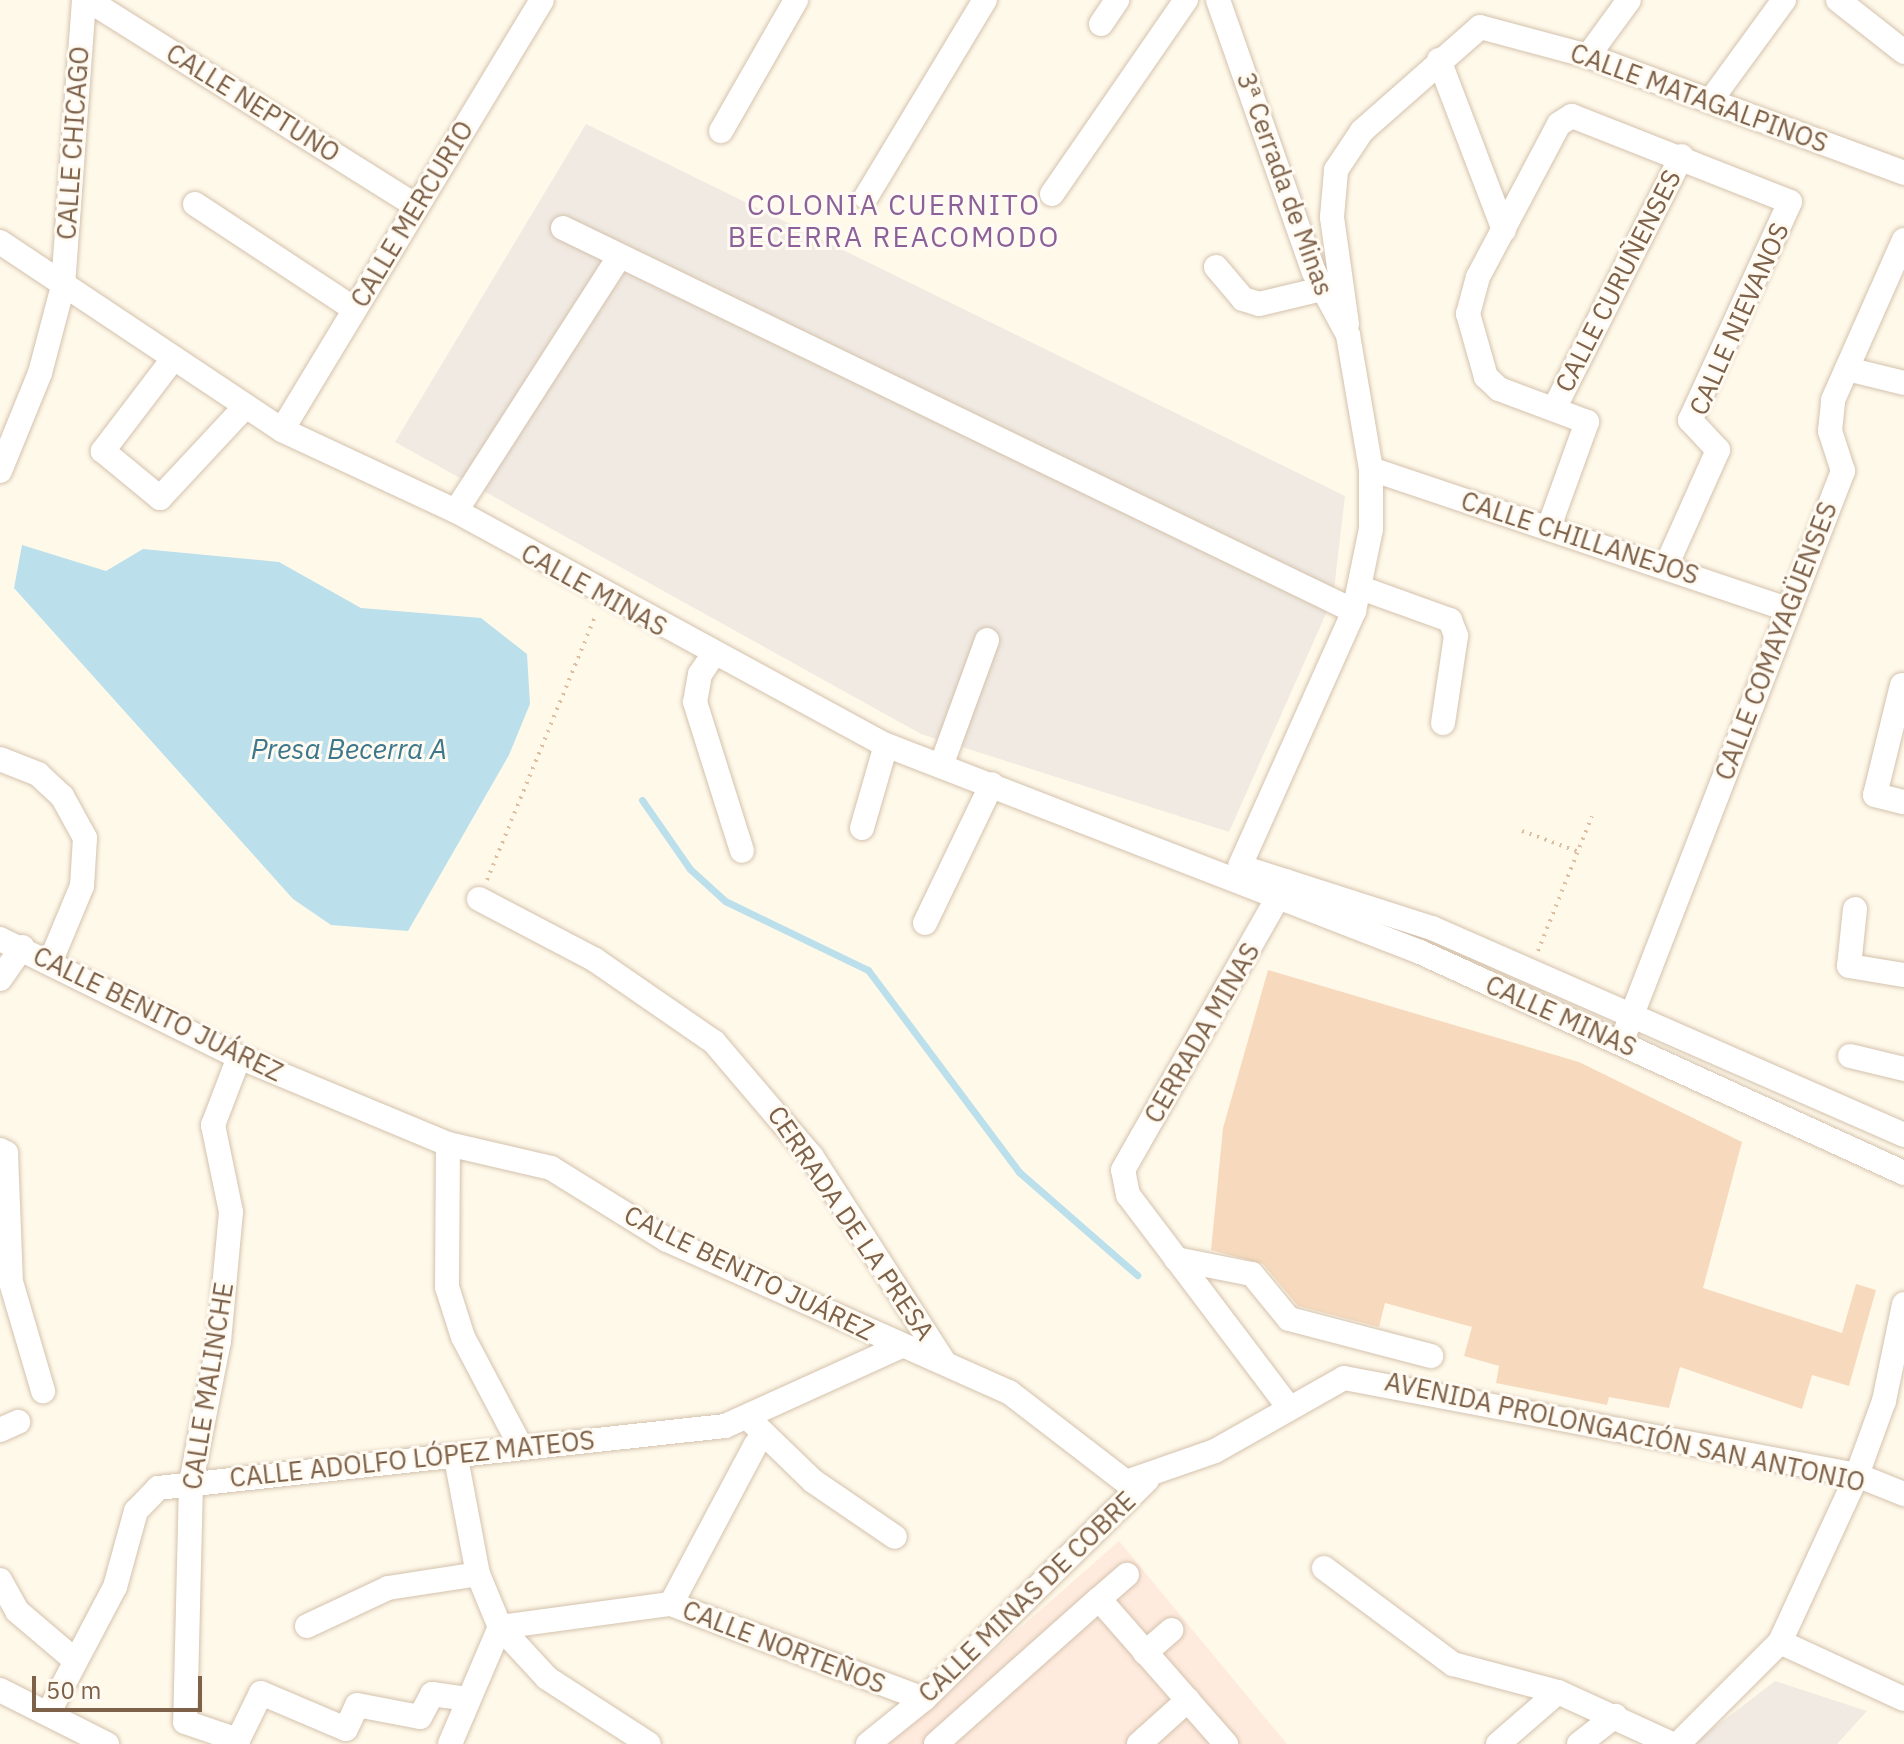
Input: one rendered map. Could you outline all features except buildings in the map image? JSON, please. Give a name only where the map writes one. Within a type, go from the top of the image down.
[{"type":"street","name":"CALLE NEPTUNO","points":[[86,0],[417,206]]},
{"type":"street","name":"CALLE CHICAGO","points":[[0,471],[36,386],[63,286],[86,0]]},
{"type":"street","name":"CALLE MERCURIO","points":[[282,430],[542,0]]},
{"type":"street","points":[[721,131],[796,0]]},
{"type":"street","points":[[866,197],[985,0]]},
{"type":"street","points":[[1101,24],[1117,0]]},
{"type":"street","points":[[1052,194],[1186,0]]},
{"type":"street","name":"3ª Cerrada de Minas","points":[[1218,0],[1322,289],[1348,335],[1371,469],[1361,588],[1354,611],[1240,866]]},
{"type":"street","points":[[1588,56],[1629,0]]},
{"type":"street","points":[[1711,100],[1784,0]]},
{"type":"street","points":[[1838,0],[1904,52]]},
{"type":"street","name":"CALLE MATAGALPINOS","points":[[1439,60],[1468,32],[1492,27],[1588,56],[1904,173]]},
{"type":"street","points":[[1348,335],[1332,217],[1336,170],[1362,131],[1439,60],[1504,230]]},
{"type":"street","name":"CALLE CURUÑENSES","points":[[1549,527],[1589,430],[1582,417],[1499,389],[1479,359],[1470,295],[1559,124],[1580,117],[1682,156],[1555,407]]},
{"type":"street","name":"CALLE NIEVANOS","points":[[1666,566],[1718,450],[1690,420],[1790,207],[1784,194],[1682,156]]},
{"type":"street","points":[[195,204],[354,309]]},
{"type":"street","points":[[563,228],[618,259],[1354,611]]},
{"type":"street","name":"CALLE COMAYAGÜENSES","points":[[1621,1043],[1843,471],[1830,418],[1847,369],[1904,240]]},
{"type":"street","name":"CALLE MINAS","points":[[1,247],[282,430],[456,511],[603,597],[886,745],[1215,866],[1403,917],[1904,1135]]},
{"type":"street","points":[[456,511],[618,259]]},
{"type":"street","points":[[1216,267],[1243,299],[1259,304],[1322,289]]},
{"type":"street","points":[[173,359],[103,446],[106,455],[166,497],[245,407]]},
{"type":"street","points":[[1847,369],[1904,383]]},
{"type":"street","name":"CALLE CHILLANEJOS","points":[[1371,469],[1788,609]]},
{"type":"street","points":[[1361,588],[1450,620],[1456,636],[1443,723]]},
{"type":"street","points":[[941,766],[987,640]]},
{"type":"street","points":[[713,655],[695,702],[742,851]]},
{"type":"street","points":[[1902,685],[1875,795],[1904,802]]},
{"type":"street","points":[[862,828],[886,745]]},
{"type":"street","points":[[0,759],[38,774],[62,796],[85,838],[82,886],[51,960]]},
{"type":"street","points":[[925,923],[992,784]]},
{"type":"street","name":"CALLE MINAS","points":[[1215,866],[1240,866],[1904,1173]]},
{"type":"street","name":"CERRADA MINAS","points":[[1176,1259],[1128,1195],[1123,1170],[1284,887]]},
{"type":"street","name":"CERRADA DE LA PRESA","points":[[479,899],[595,960],[714,1042],[812,1157],[944,1362]]},
{"type":"street","points":[[1855,909],[1849,966],[1904,975]]},
{"type":"street","points":[[0,979],[11,943]]},
{"type":"street","name":"CALLE BENITO JUÁREZ","points":[[11,943],[51,960],[239,1057],[448,1144],[551,1168],[667,1240],[901,1346],[944,1362],[1031,1404],[1109,1475],[1147,1480]]},
{"type":"street","points":[[1850,1056],[1904,1069]]},
{"type":"street","name":"CALLE MALINCHE","points":[[239,1057],[213,1125],[229,1239],[191,1483],[185,1722],[238,1740],[261,1693],[346,1729],[357,1705],[420,1717],[432,1694],[469,1699]]},
{"type":"street","points":[[448,1144],[447,1287],[463,1337],[520,1445]]},
{"type":"street","points":[[0,1150],[6,1153],[11,1282],[43,1391]]},
{"type":"street","points":[[1176,1259],[1252,1274],[1289,1319],[1431,1356]]},
{"type":"street","points":[[1147,1480],[1215,1451],[1287,1405],[1176,1259]]},
{"type":"street","points":[[1324,1568],[1453,1664],[1558,1692],[1675,1744],[1780,1642],[1857,1475],[1894,1404],[1904,1304]]},
{"type":"street","name":"CALLE ADOLFO LÓPEZ MATEOS","points":[[49,1712],[115,1587],[136,1511],[158,1488],[456,1458],[520,1445],[749,1419],[901,1346]]},
{"type":"street","name":"AVENIDA PROLONGACIÓN SAN ANTONIO","points":[[1287,1405],[1344,1378],[1857,1475],[1904,1494]]},
{"type":"street","points":[[749,1419],[813,1481],[895,1537]]},
{"type":"street","points":[[671,1604],[756,1444]]},
{"type":"street","points":[[456,1458],[478,1574],[500,1627],[547,1678],[649,1744]]},
{"type":"street","name":"CALLE MINAS DE COBRE","points":[[868,1744],[924,1699],[1147,1480]]},
{"type":"street","points":[[307,1626],[388,1588],[478,1574]]},
{"type":"street","points":[[936,1744],[1127,1575]]},
{"type":"street","points":[[0,1580],[17,1611],[76,1661]]},
{"type":"street","points":[[1099,1599],[1226,1744]]},
{"type":"street","name":"CALLE NORTEÑOS","points":[[500,1627],[671,1604],[924,1699]]},
{"type":"street","points":[[450,1744],[500,1627]]},
{"type":"street","points":[[1145,1653],[1171,1630]]},
{"type":"street","points":[[1780,1642],[1904,1699]]},
{"type":"street","points":[[0,1690],[49,1712],[107,1744]]},
{"type":"street","points":[[1498,1744],[1558,1692]]},
{"type":"street","points":[[1139,1744],[1188,1700]]},
{"type":"street","points":[[1579,1744],[1615,1716]]},
{"type":"path","points":[[479,899],[603,597]]},
{"type":"path","points":[[1529,973],[1592,816]]},
{"type":"path","points":[[1522,831],[1579,852]]},
{"type":"shaded area","points":[[586,124],[1345,496],[1333,598],[1229,832],[921,734],[395,442]]},
{"type":"shaded area","points":[[1119,1541],[1287,1744],[888,1744]]},
{"type":"shaded area","points":[[1775,1681],[1867,1711],[1837,1744],[1693,1744]]},
{"type":"water","name":"Presa Becerra A","points":[[22,545],[106,571],[143,549],[279,562],[361,608],[481,618],[527,654],[530,704],[509,755],[408,931],[331,925],[293,899],[14,588]]},
{"type":"waterway","points":[[642,800],[690,869],[725,901],[868,970],[1019,1172],[1137,1275]]},
{"type":"district","name":"COLONIA CUERNITO BECERRA REACOMODO","points":[[894,221]]}]
